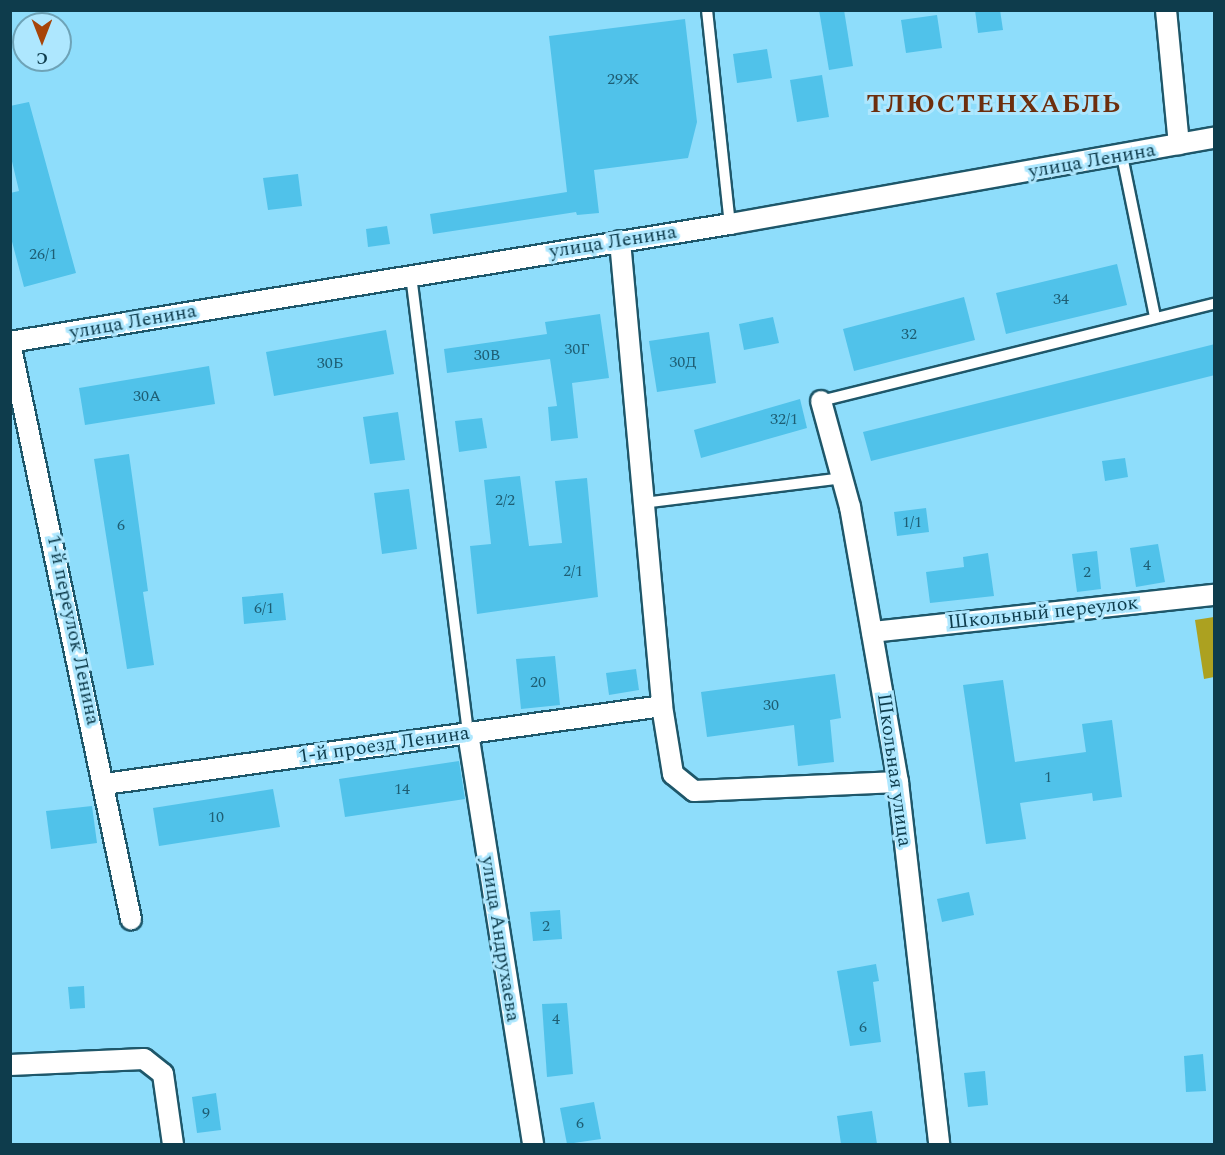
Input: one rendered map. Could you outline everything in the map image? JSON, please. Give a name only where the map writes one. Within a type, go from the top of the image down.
[{"type":"street","points":[[1166,10],[1179,144]]},
{"type":"street","name":"улица Ленина","points":[[11,342],[411,274],[730,224],[1215,138]]},
{"type":"street","points":[[620,241],[662,705],[673,774],[694,791],[898,782]]},
{"type":"street","name":"1-й переулок Ленина","points":[[11,342],[105,784],[131,919]]},
{"type":"street","name":"Школьная улица","points":[[821,400],[844,478],[898,782],[939,1144]]},
{"type":"street","name":"Школьный переулок","points":[[872,632],[1215,595]]},
{"type":"street","name":"1-й проезд Ленина","points":[[105,784],[662,705]]},
{"type":"street","name":"улица Андрухаева","points":[[468,733],[533,1144]]},
{"type":"street","points":[[10,1065],[144,1059],[163,1074],[173,1144]]},
{"type":"lane","points":[[707,10],[730,224]]},
{"type":"lane","points":[[1122,156],[1155,317]]},
{"type":"lane","points":[[411,274],[468,733]]},
{"type":"lane","points":[[821,400],[1215,304]]},
{"type":"lane","points":[[643,503],[844,478]]},
{"type":"shaded area","points":[[1214,617],[1214,677],[1204,679],[1195,620]]},
{"type":"building","points":[[819,10],[844,10],[853,66],[829,70]]},
{"type":"building","points":[[975,10],[1000,10],[1003,30],[978,33]]},
{"type":"building","points":[[937,15],[942,48],[906,53],[901,20]]},
{"type":"building","points":[[685,19],[697,122],[688,158],[594,170],[599,213],[577,215],[576,212],[433,234],[430,214],[567,192],[549,36]]},
{"type":"building","points":[[767,49],[772,78],[737,83],[733,54]]},
{"type":"building","points":[[822,75],[829,117],[797,122],[790,80]]},
{"type":"building","points":[[29,102],[76,273],[24,287],[10,234],[10,193],[19,191],[10,153],[10,106]]},
{"type":"building","points":[[298,174],[302,206],[268,210],[263,178]]},
{"type":"building","points":[[387,226],[390,244],[368,247],[366,229]]},
{"type":"building","points":[[1117,264],[1127,305],[1006,334],[996,293]]},
{"type":"building","points":[[964,297],[975,340],[854,371],[843,329]]},
{"type":"building","points":[[600,314],[609,378],[572,383],[578,438],[551,441],[548,407],[557,406],[550,359],[447,373],[444,349],[547,334],[545,322]]},
{"type":"building","points":[[773,317],[779,343],[744,350],[739,324]]},
{"type":"building","points":[[386,330],[394,374],[274,396],[266,352]]},
{"type":"building","points":[[709,332],[716,383],[657,392],[649,341]]},
{"type":"building","points":[[1215,344],[1215,375],[871,461],[863,432]]},
{"type":"building","points":[[209,366],[215,404],[85,425],[79,388]]},
{"type":"building","points":[[800,399],[807,428],[701,458],[694,430]]},
{"type":"building","points":[[398,412],[405,460],[370,464],[363,417]]},
{"type":"building","points":[[482,418],[487,448],[459,452],[455,421]]},
{"type":"building","points":[[129,454],[148,591],[143,592],[154,665],[127,669],[94,459]]},
{"type":"building","points":[[1125,458],[1128,477],[1105,481],[1102,461]]},
{"type":"building","points":[[520,476],[529,546],[562,543],[555,481],[587,478],[598,597],[477,614],[470,546],[491,544],[484,480]]},
{"type":"building","points":[[409,489],[417,549],[382,554],[374,493]]},
{"type":"building","points":[[926,508],[929,532],[897,536],[894,512]]},
{"type":"building","points":[[1158,544],[1165,582],[1136,587],[1130,548]]},
{"type":"building","points":[[1097,551],[1101,589],[1077,592],[1072,554]]},
{"type":"building","points":[[988,553],[994,596],[930,603],[926,572],[964,567],[963,557]]},
{"type":"building","points":[[283,593],[286,620],[244,624],[242,597]]},
{"type":"building","points":[[555,656],[560,705],[521,709],[516,659]]},
{"type":"building","points":[[636,669],[639,690],[609,695],[606,673]]},
{"type":"building","points":[[835,674],[841,718],[830,720],[834,762],[798,766],[794,725],[707,737],[701,692]]},
{"type":"building","points":[[1003,680],[1015,762],[1086,752],[1082,724],[1112,720],[1122,797],[1093,801],[1092,793],[1020,803],[1026,839],[986,844],[963,685]]},
{"type":"building","points":[[459,761],[465,799],[345,817],[339,779]]},
{"type":"building","points":[[273,789],[280,827],[159,846],[153,808]]},
{"type":"building","points":[[92,806],[97,843],[51,849],[46,811]]},
{"type":"building","points":[[969,892],[974,915],[942,922],[937,899]]},
{"type":"building","points":[[560,910],[562,939],[533,941],[530,912]]},
{"type":"building","points":[[876,964],[879,981],[873,982],[881,1042],[850,1046],[837,971]]},
{"type":"building","points":[[84,986],[85,1008],[70,1009],[68,987]]},
{"type":"building","points":[[567,1003],[573,1074],[547,1077],[542,1004]]},
{"type":"building","points":[[1203,1054],[1206,1091],[1186,1092],[1184,1056]]},
{"type":"building","points":[[985,1071],[988,1105],[968,1107],[964,1073]]},
{"type":"building","points":[[216,1093],[221,1130],[197,1133],[192,1097]]},
{"type":"building","points":[[594,1102],[601,1139],[567,1144],[560,1108]]},
{"type":"building","points":[[872,1111],[877,1144],[841,1144],[837,1116]]},
{"type":"district","name":"ТЛЮСТЕНХАБЛЬ","points":[[994,105]]}]
